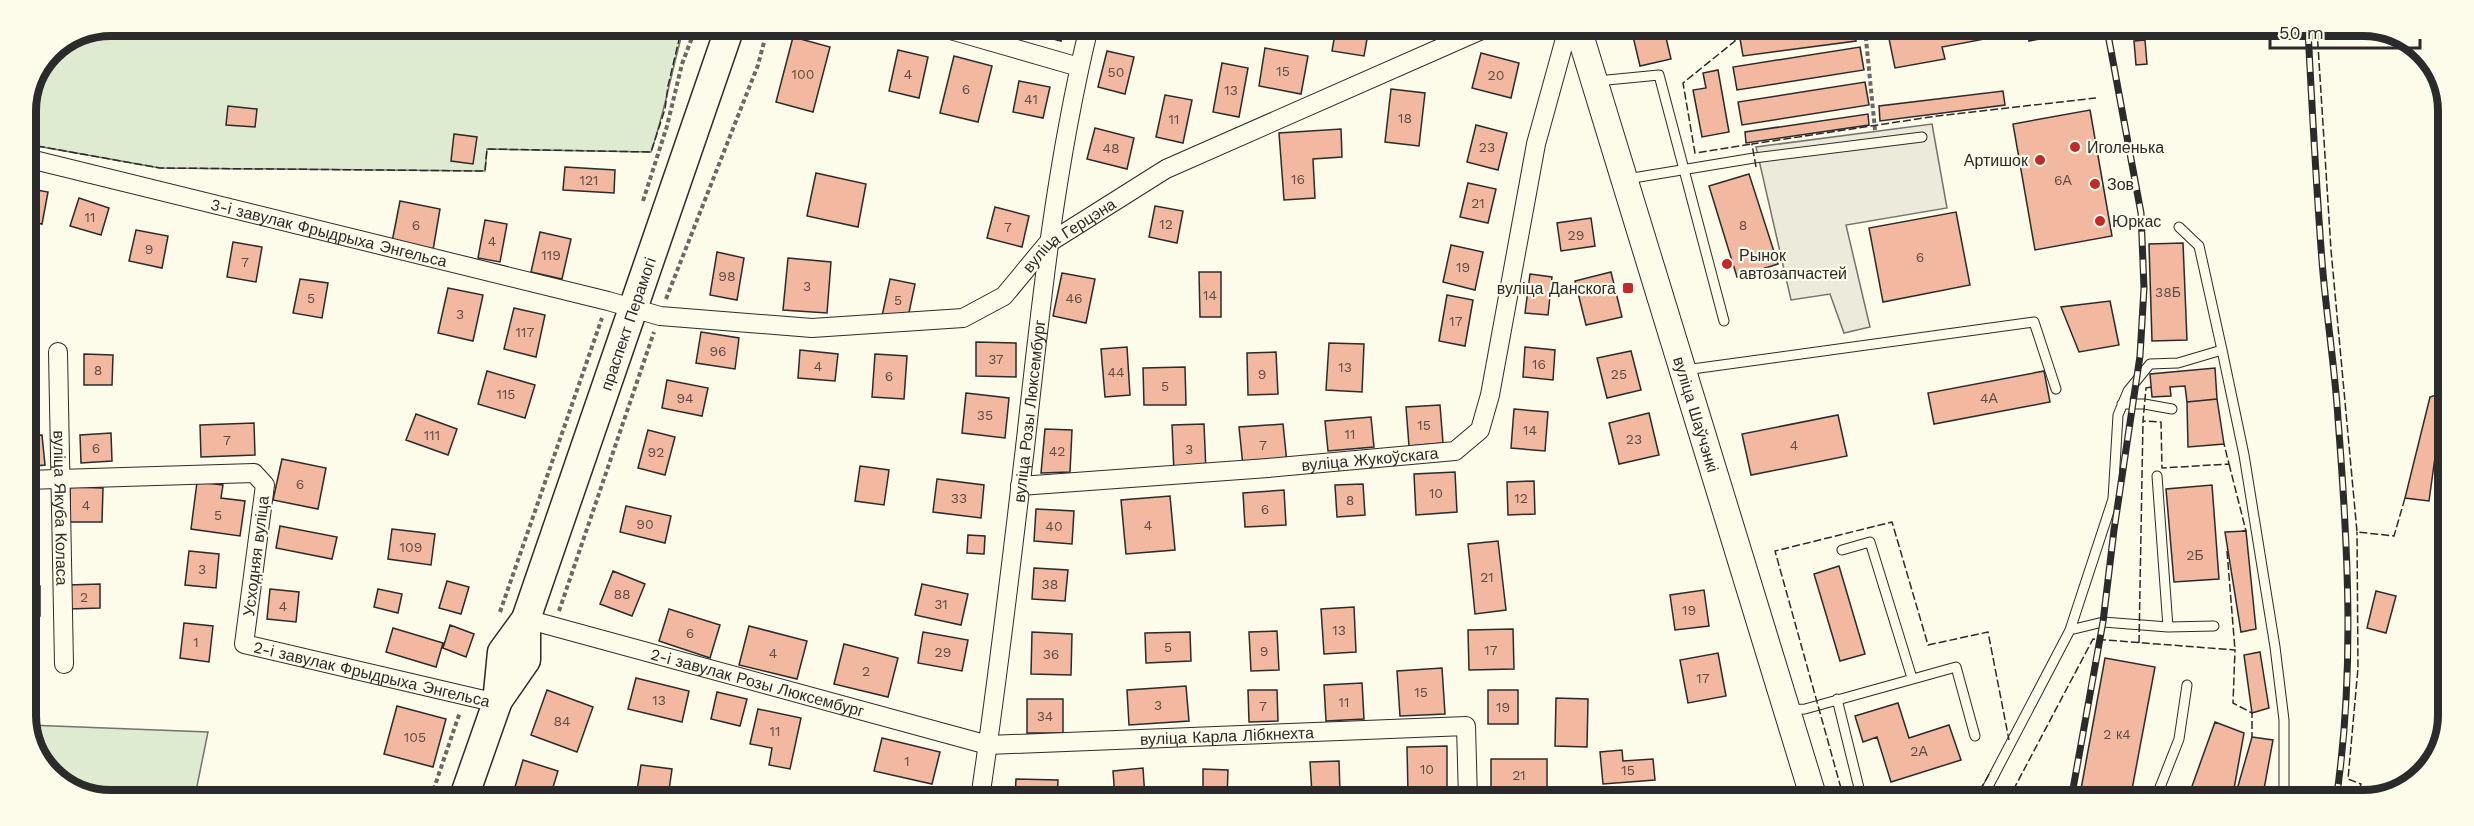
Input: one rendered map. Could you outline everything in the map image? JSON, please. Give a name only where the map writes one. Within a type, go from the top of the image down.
[{"type":"main road","name":"праспект Перамогі","points":[[466,790],[497,703],[502,652],[526,620],[727,36]]},
{"type":"main road","name":"вуліца Шаўчэнкі","points":[[1581,36],[1811,790]]},
{"type":"street","points":[[971,36],[1079,67]]},
{"type":"street","name":"вуліца Розы Люксембург","points":[[981,790],[1020,486],[1047,244],[1087,36]]},
{"type":"street","name":"вуліца Герцэна","points":[[632,309],[660,316],[812,328],[963,318],[1004,296],[1047,244],[1166,169],[1468,36]]},
{"type":"street","name":"вуліца Жукоўскага","points":[[1020,486],[1268,468],[1455,451],[1480,430],[1490,396],[1536,144],[1566,36]]},
{"type":"street","name":"3-і завулак Фрыдрыха Энгельса","points":[[36,160],[608,301],[632,309]]},
{"type":"street","name":"вуліца Якуба Коласа","points":[[58,352],[64,664]]},
{"type":"street","name":"Усходняя вуліца","points":[[59,479],[254,473],[265,485],[244,644]]},
{"type":"street","points":[[36,480],[59,479]]},
{"type":"street","name":"2-і завулак Розы Люксембург","points":[[526,620],[988,746]]},
{"type":"street","name":"2-і завулак Фрыдрыха Энгельса","points":[[244,644],[497,703]]},
{"type":"street","name":"вуліца Карла Лібкнехта","points":[[988,746],[1466,726],[1468,790]]},
{"type":"lane","points":[[1595,81],[1659,75],[1724,321]]},
{"type":"lane","points":[[1625,180],[1754,158],[1922,136]]},
{"type":"lane","points":[[2179,227],[2199,246],[2244,455],[2275,647],[2284,720],[2283,790]]},
{"type":"lane","points":[[1682,370],[2034,322],[2056,389]]},
{"type":"lane","points":[[1985,790],[2070,630],[2113,499],[2118,415],[2128,391],[2150,364],[2178,363],[2222,350]]},
{"type":"lane","points":[[2122,404],[2144,404],[2172,409]]},
{"type":"lane","points":[[2157,476],[2168,627]]},
{"type":"lane","points":[[1842,550],[1870,542],[1912,678]]},
{"type":"lane","points":[[2070,630],[2103,622],[2168,627],[2214,626]]},
{"type":"lane","points":[[1785,710],[1805,709],[1956,667],[1975,736]]},
{"type":"lane","points":[[2159,790],[2179,739],[2187,686]]},
{"type":"lane","points":[[1837,699],[1860,790]]},
{"type":"path","points":[[554,626],[660,316],[758,65],[766,36]]},
{"type":"path","points":[[1865,36],[1875,143]]},
{"type":"path","points":[[433,790],[466,695]]},
{"type":"green space","points":[[111,36],[682,36],[651,152],[487,149],[485,171],[160,168],[36,146],[37,97],[49,70],[58,58],[83,42],[97,37]]},
{"type":"green space","points":[[37,725],[208,732],[196,790],[111,790],[83,784],[62,771],[46,752]]},
{"type":"shaded area","points":[[1932,124],[1947,208],[1846,225],[1870,327],[1844,333],[1830,294],[1791,300],[1756,147]]},
{"type":"building","points":[[1042,36],[1062,36],[1061,41]]},
{"type":"building","points":[[1335,36],[1368,36],[1364,56],[1332,51]]},
{"type":"building","points":[[1633,36],[1666,36],[1671,59],[1640,66]]},
{"type":"building","points":[[1740,36],[1855,36],[1856,41],[1743,56]]},
{"type":"building","points":[[1888,36],[2000,36],[1942,47],[1945,59],[1895,68]]},
{"type":"building","points":[[2028,36],[2054,36],[2029,41]]},
{"type":"building","points":[[793,37],[830,47],[813,112],[776,102]]},
{"type":"building","points":[[2145,40],[2147,64],[2136,65],[2134,41]]},
{"type":"building","points":[[1860,47],[1864,70],[1737,90],[1733,67]]},
{"type":"building","points":[[1265,48],[1308,56],[1301,94],[1259,86]]},
{"type":"building","points":[[898,50],[928,57],[919,98],[889,91]]},
{"type":"building","points":[[1107,51],[1134,57],[1125,94],[1098,87]]},
{"type":"building","points":[[1481,53],[1519,63],[1511,98],[1472,88]]},
{"type":"building","points":[[954,56],[992,66],[978,122],[940,113]]},
{"type":"building","points":[[1222,63],[1248,68],[1239,117],[1213,112]]},
{"type":"building","points":[[1718,70],[1729,132],[1702,137],[1693,90],[1706,88],[1703,73]]},
{"type":"building","points":[[1019,81],[1050,87],[1043,118],[1013,112]]},
{"type":"building","points":[[1865,82],[1869,105],[1742,125],[1738,102]]},
{"type":"building","points":[[1391,89],[1425,93],[1419,146],[1385,142]]},
{"type":"building","points":[[2003,91],[2005,105],[1880,121],[1879,106]]},
{"type":"building","points":[[1165,95],[1192,100],[1183,143],[1156,137]]},
{"type":"building","points":[[228,106],[257,109],[255,127],[226,125]]},
{"type":"building","points":[[2090,110],[2112,236],[2035,250],[2013,124]]},
{"type":"building","points":[[1868,114],[1869,125],[1746,143],[1745,132]]},
{"type":"building","points":[[1476,125],[1507,133],[1498,170],[1467,162]]},
{"type":"building","points":[[1095,128],[1134,138],[1127,169],[1087,159]]},
{"type":"building","points":[[1341,129],[1342,157],[1313,159],[1315,198],[1284,200],[1279,133]]},
{"type":"building","points":[[454,134],[477,137],[473,164],[451,161]]},
{"type":"building","points":[[565,167],[615,170],[614,193],[563,190]]},
{"type":"building","points":[[816,173],[866,184],[858,227],[807,216]]},
{"type":"building","points":[[1749,174],[1778,264],[1737,277],[1709,186]]},
{"type":"building","points":[[1468,183],[1496,189],[1488,223],[1460,217]]},
{"type":"building","points":[[36,190],[48,192],[42,224],[36,223]]},
{"type":"building","points":[[79,198],[109,208],[101,235],[70,226]]},
{"type":"building","points":[[400,201],[440,209],[433,250],[392,242]]},
{"type":"building","points":[[1155,206],[1183,211],[1177,243],[1149,237]]},
{"type":"building","points":[[995,207],[1029,216],[1022,247],[987,238]]},
{"type":"building","points":[[1956,212],[1970,285],[1883,302],[1869,228]]},
{"type":"building","points":[[1591,218],[1595,246],[1561,251],[1557,223]]},
{"type":"building","points":[[485,220],[507,224],[500,262],[478,258]]},
{"type":"building","points":[[136,230],[168,236],[162,268],[129,261]]},
{"type":"building","points":[[540,232],[571,239],[562,279],[531,272]]},
{"type":"building","points":[[233,242],[262,247],[256,282],[227,277]]},
{"type":"building","points":[[2183,243],[2187,340],[2152,341],[2149,244]]},
{"type":"building","points":[[1451,245],[1483,252],[1475,290],[1443,282]]},
{"type":"building","points":[[717,252],[744,258],[737,300],[710,295]]},
{"type":"building","points":[[788,258],[831,262],[827,313],[783,310]]},
{"type":"building","points":[[1199,272],[1221,272],[1221,317],[1200,317]]},
{"type":"building","points":[[1611,272],[1622,317],[1586,325],[1575,281]]},
{"type":"building","points":[[1062,273],[1095,279],[1086,323],[1053,316]]},
{"type":"building","points":[[1530,274],[1552,277],[1548,315],[1525,313]]},
{"type":"building","points":[[300,279],[328,283],[322,318],[293,313]]},
{"type":"building","points":[[890,279],[915,284],[907,322],[882,316]]},
{"type":"building","points":[[448,288],[483,295],[473,341],[438,333]]},
{"type":"building","points":[[1447,295],[1473,300],[1465,346],[1439,341]]},
{"type":"building","points":[[2110,301],[2119,345],[2079,352],[2061,307]]},
{"type":"building","points":[[514,308],[545,315],[536,357],[504,349]]},
{"type":"building","points":[[701,332],[739,338],[735,369],[696,363]]},
{"type":"building","points":[[976,342],[1016,343],[1016,377],[976,376]]},
{"type":"building","points":[[1329,343],[1364,344],[1362,392],[1326,390]]},
{"type":"building","points":[[1127,347],[1130,395],[1105,397],[1101,349]]},
{"type":"building","points":[[1525,347],[1555,350],[1553,380],[1523,377]]},
{"type":"building","points":[[800,350],[838,354],[835,381],[798,378]]},
{"type":"building","points":[[1631,351],[1641,390],[1607,398],[1597,358]]},
{"type":"building","points":[[1276,352],[1278,394],[1248,395],[1247,353]]},
{"type":"building","points":[[84,354],[113,355],[112,385],[84,385]]},
{"type":"building","points":[[875,354],[907,356],[904,399],[872,397]]},
{"type":"building","points":[[1185,367],[1186,405],[1144,405],[1143,368]]},
{"type":"building","points":[[2215,368],[2217,399],[2187,402],[2185,386],[2170,387],[2171,396],[2152,397],[2150,374]]},
{"type":"building","points":[[487,371],[535,385],[525,418],[478,404]]},
{"type":"building","points":[[2044,371],[2050,402],[1934,424],[1928,393]]},
{"type":"building","points":[[667,380],[708,388],[702,416],[662,408]]},
{"type":"building","points":[[966,393],[1009,398],[1005,438],[962,433]]},
{"type":"building","points":[[2438,394],[2438,436],[2429,501],[2405,498],[2430,397]]},
{"type":"building","points":[[2217,399],[2224,444],[2188,447],[2187,402]]},
{"type":"building","points":[[1440,405],[1443,443],[1409,446],[1406,407]]},
{"type":"building","points":[[1514,409],[1548,412],[1545,451],[1511,448]]},
{"type":"building","points":[[1649,413],[1659,455],[1619,464],[1609,423]]},
{"type":"building","points":[[416,414],[457,429],[448,455],[406,440]]},
{"type":"building","points":[[1838,415],[1847,456],[1751,475],[1742,434]]},
{"type":"building","points":[[1371,417],[1374,447],[1328,451],[1325,421]]},
{"type":"building","points":[[254,423],[255,455],[201,457],[200,425]]},
{"type":"building","points":[[1204,424],[1206,472],[1174,473],[1172,425]]},
{"type":"building","points":[[1283,424],[1287,463],[1243,466],[1239,427]]},
{"type":"building","points":[[1045,429],[1072,430],[1070,472],[1041,473]]},
{"type":"building","points":[[648,430],[675,437],[665,475],[638,468]]},
{"type":"building","points":[[111,433],[112,461],[81,463],[80,435]]},
{"type":"building","points":[[36,435],[42,435],[45,465],[36,466]]},
{"type":"building","points":[[282,459],[326,468],[318,509],[273,500]]},
{"type":"building","points":[[860,466],[889,470],[884,505],[855,501]]},
{"type":"building","points":[[1455,472],[1457,512],[1416,515],[1414,474]]},
{"type":"building","points":[[937,479],[984,485],[981,518],[933,512]]},
{"type":"building","points":[[1534,481],[1535,514],[1508,515],[1507,482]]},
{"type":"building","points":[[197,482],[223,485],[221,498],[245,501],[240,536],[191,529]]},
{"type":"building","points":[[1363,484],[1365,515],[1337,517],[1335,485]]},
{"type":"building","points":[[2212,485],[2219,579],[2174,582],[2166,489]]},
{"type":"building","points":[[70,487],[103,488],[102,522],[70,522]]},
{"type":"building","points":[[1284,490],[1286,525],[1245,527],[1243,493]]},
{"type":"building","points":[[36,493],[37,493],[36,532]]},
{"type":"building","points":[[1170,496],[1175,550],[1126,554],[1121,500]]},
{"type":"building","points":[[626,506],[671,516],[665,543],[620,532]]},
{"type":"building","points":[[1036,509],[1074,511],[1072,544],[1034,541]]},
{"type":"building","points":[[280,526],[337,537],[332,559],[276,548]]},
{"type":"building","points":[[392,529],[435,534],[431,565],[388,559]]},
{"type":"building","points":[[2246,531],[2256,629],[2241,632],[2225,532]]},
{"type":"building","points":[[968,535],[985,536],[984,554],[967,553]]},
{"type":"building","points":[[1498,541],[1506,610],[1475,614],[1468,544]]},
{"type":"building","points":[[189,551],[219,554],[216,588],[185,585]]},
{"type":"building","points":[[1839,566],[1865,654],[1840,661],[1814,574]]},
{"type":"building","points":[[1034,568],[1068,570],[1065,601],[1032,599]]},
{"type":"building","points":[[613,571],[645,584],[632,616],[600,604]]},
{"type":"building","points":[[447,581],[469,587],[461,614],[439,608]]},
{"type":"building","points":[[100,584],[100,608],[69,609],[68,585]]},
{"type":"building","points":[[922,584],[968,594],[961,625],[915,615]]},
{"type":"building","points":[[36,586],[40,586],[40,616],[36,616]]},
{"type":"building","points":[[270,589],[299,592],[296,622],[267,619]]},
{"type":"building","points":[[378,589],[402,594],[398,613],[374,607]]},
{"type":"building","points":[[1704,590],[1709,626],[1675,630],[1670,595]]},
{"type":"building","points":[[2376,591],[2396,596],[2386,633],[2367,628]]},
{"type":"building","points":[[1354,607],[1356,652],[1324,654],[1321,609]]},
{"type":"building","points":[[669,609],[720,625],[710,658],[659,641]]},
{"type":"building","points":[[184,623],[213,626],[209,662],[180,658]]},
{"type":"building","points":[[450,625],[474,634],[466,657],[443,648]]},
{"type":"building","points":[[749,626],[807,641],[797,679],[739,665]]},
{"type":"building","points":[[393,628],[443,643],[436,667],[386,652]]},
{"type":"building","points":[[1513,629],[1514,669],[1469,670],[1468,630]]},
{"type":"building","points":[[1277,631],[1279,670],[1251,671],[1249,632]]},
{"type":"building","points":[[923,632],[968,640],[962,671],[918,663]]},
{"type":"building","points":[[1032,632],[1072,634],[1071,675],[1031,674]]},
{"type":"building","points":[[1190,632],[1191,661],[1146,663],[1145,633]]},
{"type":"building","points":[[844,644],[898,658],[888,697],[834,684]]},
{"type":"building","points":[[2260,652],[2269,708],[2252,713],[2244,655]]},
{"type":"building","points":[[1718,653],[1726,696],[1688,703],[1680,660]]},
{"type":"building","points":[[2105,658],[2155,667],[2132,790],[2081,790]]},
{"type":"building","points":[[1442,668],[1445,714],[1400,716],[1397,671]]},
{"type":"building","points":[[636,678],[689,691],[682,722],[628,709]]},
{"type":"building","points":[[1362,683],[1364,719],[1326,721],[1324,685]]},
{"type":"building","points":[[1186,686],[1189,721],[1129,725],[1127,690]]},
{"type":"building","points":[[547,690],[593,707],[577,752],[531,735]]},
{"type":"building","points":[[1248,690],[1277,690],[1278,721],[1249,722]]},
{"type":"building","points":[[1488,690],[1518,690],[1518,724],[1488,724]]},
{"type":"building","points":[[717,692],[747,699],[740,726],[711,719]]},
{"type":"building","points":[[1556,698],[1588,699],[1587,747],[1555,746]]},
{"type":"building","points":[[1027,699],[1063,699],[1063,733],[1027,733]]},
{"type":"building","points":[[1898,703],[1909,738],[1949,725],[1961,760],[1891,782],[1877,737],[1863,742],[1855,716]]},
{"type":"building","points":[[397,706],[446,719],[433,767],[384,754]]},
{"type":"building","points":[[758,709],[801,718],[790,769],[769,765],[772,748],[750,744]]},
{"type":"building","points":[[2215,722],[2244,733],[2234,790],[2191,789]]},
{"type":"building","points":[[2252,737],[2273,740],[2264,790],[2237,790]]},
{"type":"building","points":[[882,738],[940,752],[932,784],[874,771]]},
{"type":"building","points":[[1447,746],[1447,790],[1408,790],[1407,747]]},
{"type":"building","points":[[1622,750],[1623,761],[1653,759],[1655,780],[1603,784],[1600,752]]},
{"type":"building","points":[[1491,759],[1547,759],[1547,790],[1491,790]]},
{"type":"building","points":[[523,760],[558,771],[552,790],[514,790]]},
{"type":"building","points":[[1339,761],[1340,790],[1312,790],[1310,762]]},
{"type":"building","points":[[641,765],[672,769],[669,790],[637,790]]},
{"type":"building","points":[[1143,768],[1144,790],[1114,790],[1113,771]]},
{"type":"building","points":[[1203,769],[1228,770],[1227,790],[1203,790]]},
{"type":"building","points":[[1016,779],[1058,780],[1057,790],[1015,790]]},
{"type":"railway","points":[[2073,790],[2103,622],[2140,356],[2144,288],[2141,213],[2108,36]]},
{"type":"railway","points":[[2308,36],[2320,232],[2337,399],[2347,562],[2346,706],[2337,790]]},
{"type":"fence","points":[[36,146],[160,168],[485,171],[487,149],[651,152],[665,109],[680,36]]},
{"type":"fence","points":[[1734,36],[1735,41],[1683,83],[1695,153],[1752,144]]},
{"type":"fence","points":[[2317,36],[2331,250],[2357,532],[2394,536],[2405,498]]},
{"type":"fence","points":[[1756,167],[1752,144],[1937,116],[2096,98]]},
{"type":"fence","points":[[2151,387],[2146,388],[2143,421],[2161,422],[2162,468],[2229,464],[2224,444]]},
{"type":"fence","points":[[2139,643],[2143,421]]},
{"type":"fence","points":[[2229,464],[2246,531],[2242,531]]},
{"type":"fence","points":[[1841,790],[1775,551],[1892,522],[1928,645],[1988,632],[2009,740]]},
{"type":"fence","points":[[2357,532],[2358,668],[2348,779],[2361,784],[2359,790]]},
{"type":"fence","points":[[2227,551],[2235,650]]},
{"type":"fence","points":[[2013,790],[2093,639],[2235,650],[2233,703],[2252,713],[2252,737]]},
{"type":"fence","points":[[1980,790],[1991,771]]},
{"type":"place","name":"Иголенька","points":[[2075,147]]},
{"type":"place","name":"Артишок","points":[[2040,160]]},
{"type":"place","name":"Зов","points":[[2095,184]]},
{"type":"place","name":"Юркас","points":[[2100,221]]},
{"type":"place","name":"Рынок автозапчастей","points":[[1727,264]]},
{"type":"place","name":"вуліца Данскога","points":[[1628,288]]}]
